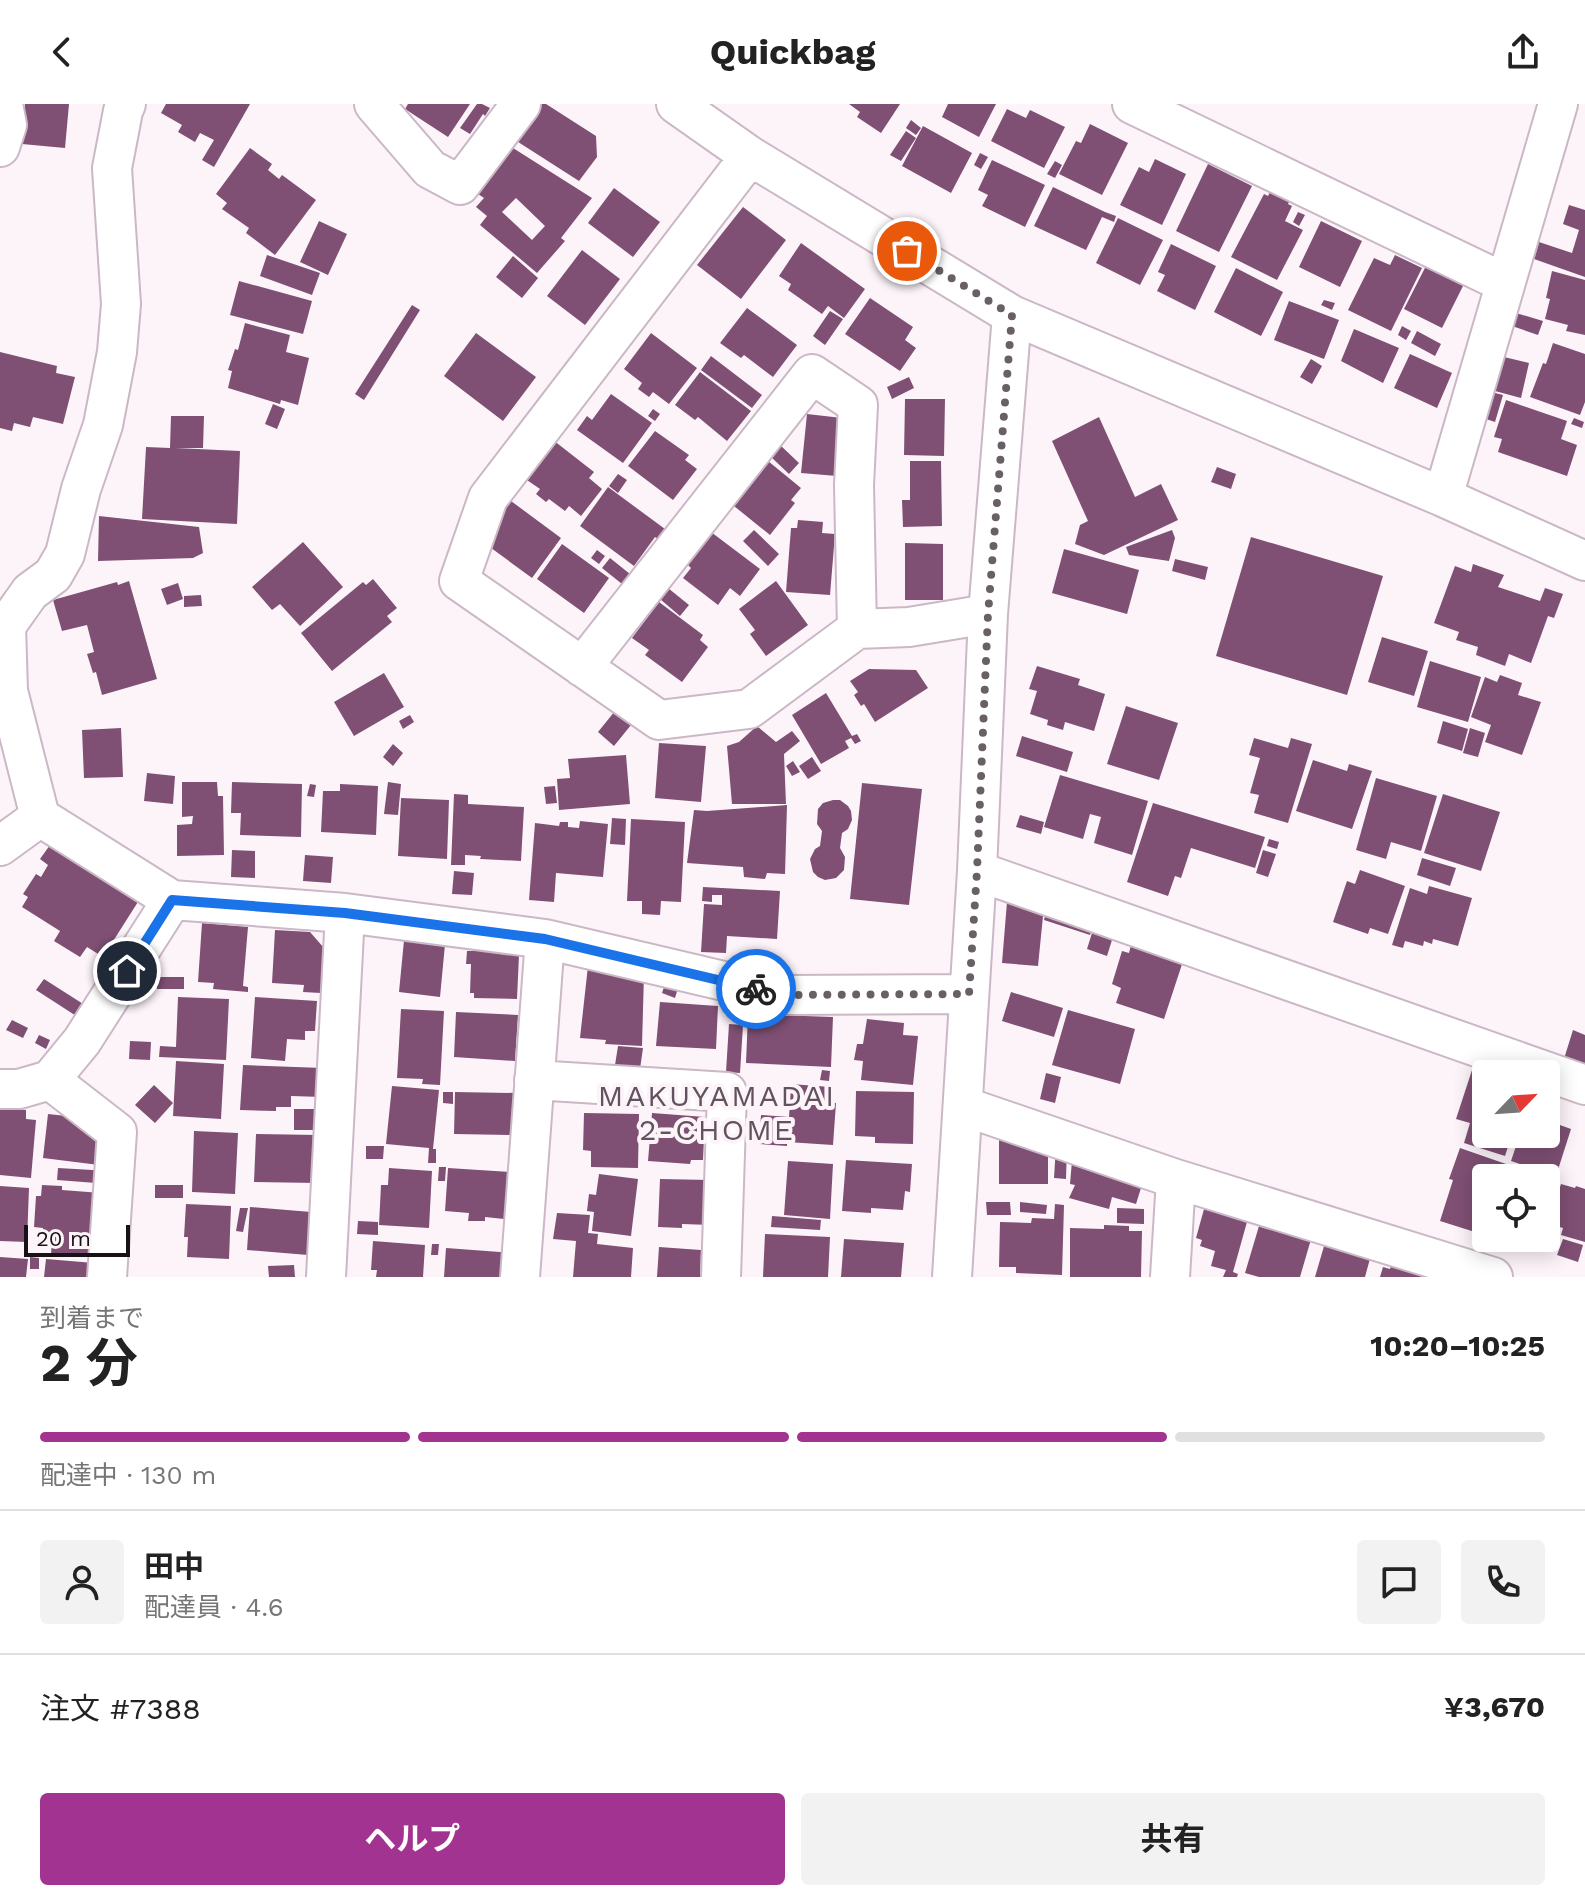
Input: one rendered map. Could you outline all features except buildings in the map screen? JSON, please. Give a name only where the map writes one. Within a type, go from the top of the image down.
[{"type":"street","points":[[0,147],[7,125],[3,104]]},
{"type":"street","points":[[126,104],[112,168],[121,304],[117,352],[103,425],[81,489],[65,554],[53,575],[30,592],[6,626],[8,691],[40,817],[172,900],[345,913],[545,939],[783,995],[969,994]]},
{"type":"street","points":[[374,104],[430,169],[460,185],[521,104]]},
{"type":"street","points":[[676,104],[750,156],[1012,315],[1443,497],[1585,561]]},
{"type":"street","points":[[1132,104],[1505,283]]},
{"type":"street","points":[[1443,497],[1558,104]]},
{"type":"street","points":[[750,156],[488,498],[459,581],[659,720],[749,709],[857,629],[909,627],[988,614]]},
{"type":"street","points":[[952,1277],[977,871],[988,614],[1012,315]]},
{"type":"street","points":[[582,667],[812,374],[858,405],[854,485],[857,629]]},
{"type":"street","points":[[0,846],[40,817]]},
{"type":"street","points":[[977,871],[1585,1085]]},
{"type":"street","points":[[0,1089],[19,1089],[50,1080],[82,1041],[172,900]]},
{"type":"street","points":[[326,1277],[345,913]]},
{"type":"street","points":[[520,1277],[545,939]]},
{"type":"street","points":[[50,1080],[117,1132],[107,1277]]},
{"type":"street","points":[[534,1080],[727,1092],[721,1277]]},
{"type":"street","points":[[963,1106],[1176,1179],[1493,1277]]},
{"type":"street","points":[[1170,1277],[1176,1179]]},
{"type":"way so far","points":[[756,989],[783,995],[969,994],[988,614],[1012,315],[907,251]]},
{"type":"district","name":"MAKUYAMADAI 2-CHOME","points":[[717,1112]]},
{"type":"route","points":[[127,971],[172,900],[345,913],[545,939],[756,989]]}]
